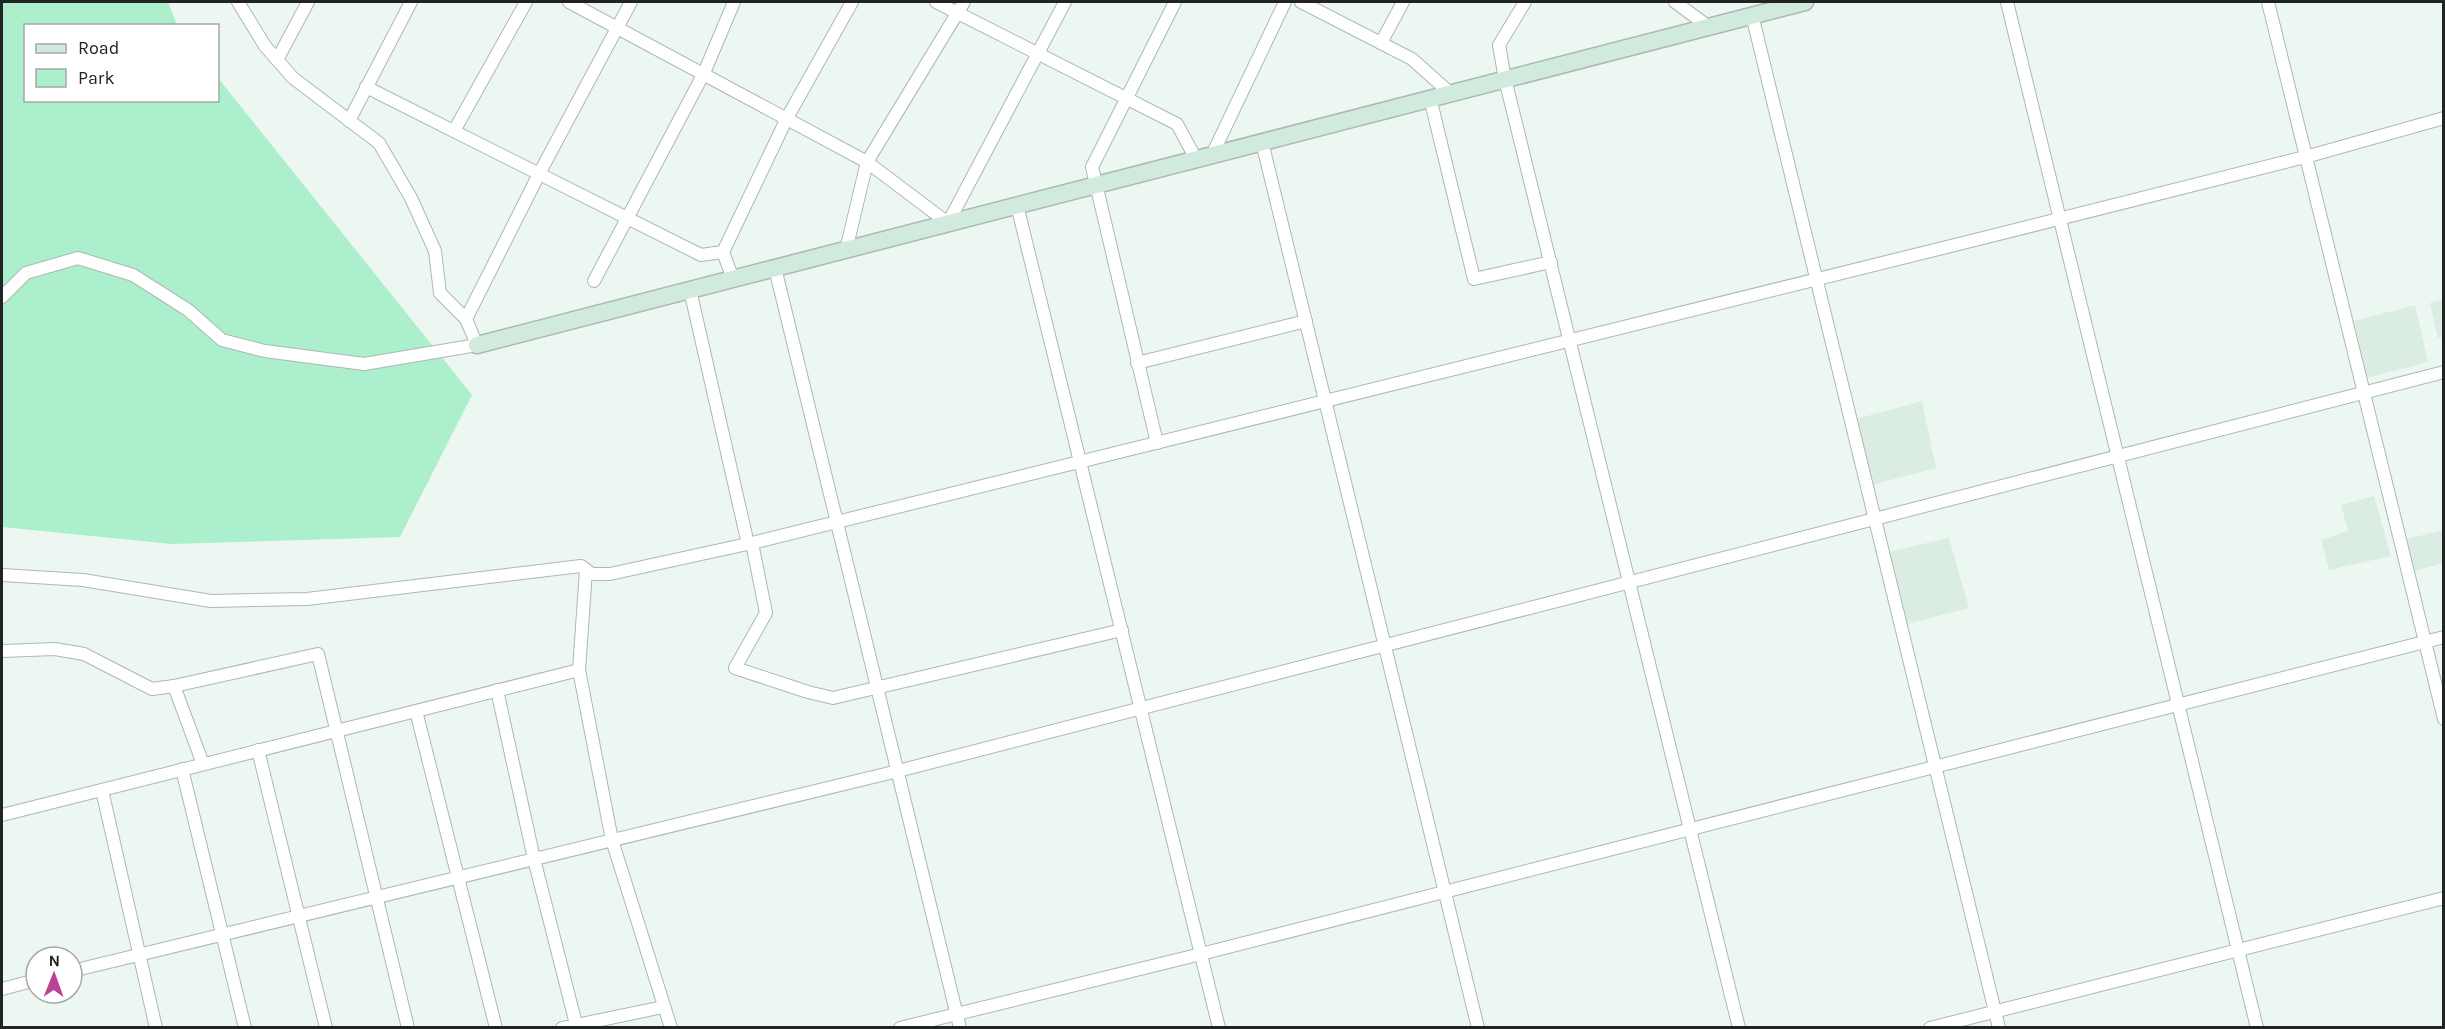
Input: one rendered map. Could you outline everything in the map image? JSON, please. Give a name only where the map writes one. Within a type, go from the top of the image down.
[{"type":"street","points":[[238,2],[265,46],[293,78],[379,143],[411,198],[435,251],[440,292],[466,319],[477,345]]},
{"type":"street","points":[[277,60],[308,2]]},
{"type":"street","points":[[349,120],[411,2]]},
{"type":"street","points":[[454,131],[526,2]]},
{"type":"street","points":[[569,2],[704,72],[867,162],[948,223]]},
{"type":"street","points":[[466,319],[539,174],[631,2]]},
{"type":"street","points":[[594,281],[704,72],[734,2]]},
{"type":"street","points":[[733,279],[723,252],[787,118],[852,2]]},
{"type":"street","points":[[936,2],[1177,124],[1204,157]]},
{"type":"street","points":[[846,250],[867,162],[964,2]]},
{"type":"street","points":[[948,223],[1065,2]]},
{"type":"street","points":[[1157,443],[1092,167],[1175,2]]},
{"type":"street","points":[[1204,157],[1285,2]]},
{"type":"street","points":[[1301,2],[1412,59],[1450,93]]},
{"type":"street","points":[[1381,43],[1403,2]]},
{"type":"street","points":[[1525,2],[1499,45],[1505,79],[1739,1028]]},
{"type":"street","points":[[1675,2],[1709,27]]},
{"type":"street","points":[[2,297],[26,273],[78,258],[133,275],[188,310],[222,340],[265,351],[364,364],[477,345],[1806,2]]},
{"type":"street","points":[[2007,2],[2257,1028]]},
{"type":"street","points":[[2268,2],[2444,718]]},
{"type":"street","points":[[1752,15],[1999,1028]]},
{"type":"street","points":[[366,87],[701,255],[723,252]]},
{"type":"street","points":[[1430,99],[1474,279],[1551,262]]},
{"type":"street","points":[[2,575],[83,580],[211,602],[307,599],[581,566],[592,574],[610,574],[837,523],[2306,156],[2444,118]]},
{"type":"street","points":[[1262,142],[1478,1028]]},
{"type":"street","points":[[1017,205],[1220,1028]]},
{"type":"street","points":[[774,268],[960,1028]]},
{"type":"street","points":[[690,290],[766,614],[735,668],[833,698],[1122,630]]},
{"type":"street","points":[[1137,363],[1306,321]]},
{"type":"street","points":[[84,968],[898,771],[2444,372]]},
{"type":"street","points":[[586,570],[579,670],[612,840],[671,1028]]},
{"type":"street","points":[[900,1028],[1201,954],[2444,637]]},
{"type":"street","points":[[2,651],[55,649],[84,654],[152,689],[318,654],[408,1028]]},
{"type":"street","points":[[2,815],[579,670]]},
{"type":"street","points":[[174,686],[203,764]]},
{"type":"street","points":[[497,690],[534,859],[576,1026]]},
{"type":"street","points":[[416,711],[496,1028]]},
{"type":"street","points":[[258,750],[326,1028]]},
{"type":"street","points":[[182,769],[245,1028]]},
{"type":"street","points":[[102,790],[156,1028]]},
{"type":"street","points":[[1930,1028],[2444,898]]},
{"type":"street","points":[[2,988],[24,983]]},
{"type":"street","points":[[562,1028],[663,1008]]},
{"type":"shaded area","points":[[2443,300],[2443,337],[2438,338],[2430,303]]},
{"type":"shaded area","points":[[2415,305],[2428,362],[2367,378],[2354,321]]},
{"type":"shaded area","points":[[1922,401],[1936,468],[1872,485],[1856,419]]},
{"type":"shaded area","points":[[2374,496],[2391,556],[2329,570],[2321,540],[2348,531],[2341,505]]},
{"type":"shaded area","points":[[2443,530],[2443,563],[2412,572],[2403,540]]},
{"type":"shaded area","points":[[1949,538],[1969,608],[1907,624],[1888,552]]},
{"type":"green space","points":[[2,2],[168,2],[177,24],[24,24],[24,102],[219,102],[219,79],[472,395],[400,537],[172,544],[2,527]]}]
